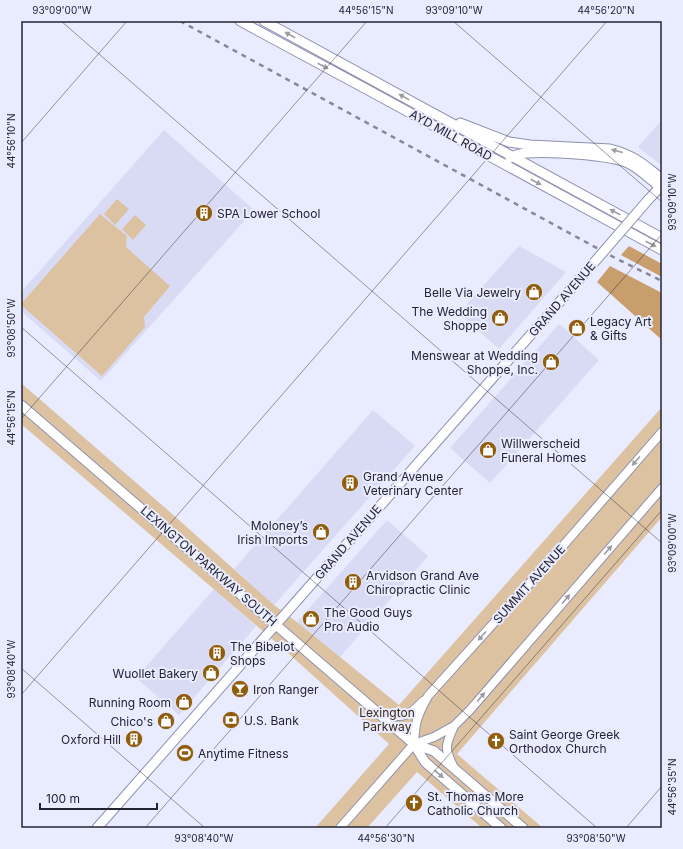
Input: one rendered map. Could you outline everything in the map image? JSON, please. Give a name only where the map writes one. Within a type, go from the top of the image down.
[{"type":"main road","name":"AYD MILL ROAD","points":[[240,21],[662,250]]},
{"type":"main road","name":"AYD MILL ROAD","points":[[264,21],[662,238]]},
{"type":"main road","points":[[437,115],[468,125],[509,142],[530,145],[610,149],[622,152],[640,161],[661,184]]},
{"type":"main road","points":[[502,163],[512,157],[527,153],[556,153],[610,158],[627,163],[661,184]]},
{"type":"main road","name":"GRAND AVENUE","points":[[97,828],[661,184]]},
{"type":"main road","name":"LEXINGTON PARKWAY SOUTH","points":[[21,405],[414,744]]},
{"type":"main road","points":[[414,744],[434,751],[523,828]]},
{"type":"main road","points":[[414,744],[425,762],[502,828]]},
{"type":"street","name":"SUMMIT AVENUE","points":[[414,744],[417,718],[428,696],[555,555],[662,432]]},
{"type":"street","points":[[340,828],[414,744],[434,737],[454,726],[470,710],[662,488]]},
{"type":"street","points":[[378,713],[394,717],[402,716],[412,711],[428,696]]},
{"type":"street","points":[[454,726],[447,741],[446,750],[455,770]]},
{"type":"shaded area","points":[[662,120],[662,164],[661,165],[638,147]]},
{"type":"shaded area","points":[[164,130],[254,210],[101,381],[21,311],[21,292]]},
{"type":"shaded area","points":[[519,246],[566,272],[499,349],[459,313]]},
{"type":"shaded area","points":[[629,246],[662,264],[662,277],[621,255]]},
{"type":"shaded area","points":[[610,266],[662,293],[662,340],[597,282]]},
{"type":"shaded area","points":[[559,324],[599,360],[490,483],[450,448]]},
{"type":"shaded area","points":[[373,410],[415,446],[274,605],[234,569]]},
{"type":"shaded area","points":[[387,520],[428,556],[340,657],[297,622]]},
{"type":"shaded area","points":[[214,589],[256,626],[179,715],[136,678]]},
{"type":"green space","points":[[117,199],[129,209],[115,225],[104,214]]},
{"type":"green space","points":[[100,214],[127,236],[126,247],[170,286],[144,317],[145,327],[102,376],[21,305]]},
{"type":"green space","points":[[135,215],[146,225],[133,240],[122,229]]},
{"type":"green space","name":"Lexington Parkway","points":[[21,383],[170,512],[274,605],[399,705],[662,407],[662,517],[457,754],[543,828],[482,828],[417,772],[367,828],[315,828],[389,744],[278,644],[21,424]]},
{"type":"railway","points":[[180,21],[617,259],[662,281]]},
{"type":"place","name":"SPA Lower School","points":[[204,213]]},
{"type":"place","name":"Belle Via Jewelry","points":[[534,292]]},
{"type":"place","name":"The Wedding Shoppe","points":[[500,318]]},
{"type":"place","name":"Legacy Art & Gifts","points":[[577,328]]},
{"type":"place","name":"Menswear at Wedding Shoppe, Inc.","points":[[551,362]]},
{"type":"place","name":"Willwerscheid Funeral Homes","points":[[488,450]]},
{"type":"place","name":"Grand Avenue Veterinary Center","points":[[350,483]]},
{"type":"place","name":"Moloney’s Irish Imports","points":[[321,532]]},
{"type":"place","name":"Arvidson Grand Ave Chiropractic Clinic","points":[[353,582]]},
{"type":"place","name":"The Good Guys Pro Audio","points":[[311,619]]},
{"type":"place","name":"The Bibelot Shops","points":[[217,653]]},
{"type":"place","name":"Wuollet Bakery","points":[[211,673]]},
{"type":"place","name":"Iron Ranger","points":[[240,689]]},
{"type":"place","name":"Running Room","points":[[184,702]]},
{"type":"place","name":"U.S. Bank","points":[[231,720]]},
{"type":"place","name":"Chico's","points":[[166,721]]},
{"type":"place","name":"Oxford Hill","points":[[134,739]]},
{"type":"place","name":"Saint George Greek Orthodox Church","points":[[496,741]]},
{"type":"place","name":"Anytime Fitness","points":[[185,753]]},
{"type":"place","name":"St. Thomas More Catholic Church","points":[[414,803]]}]
